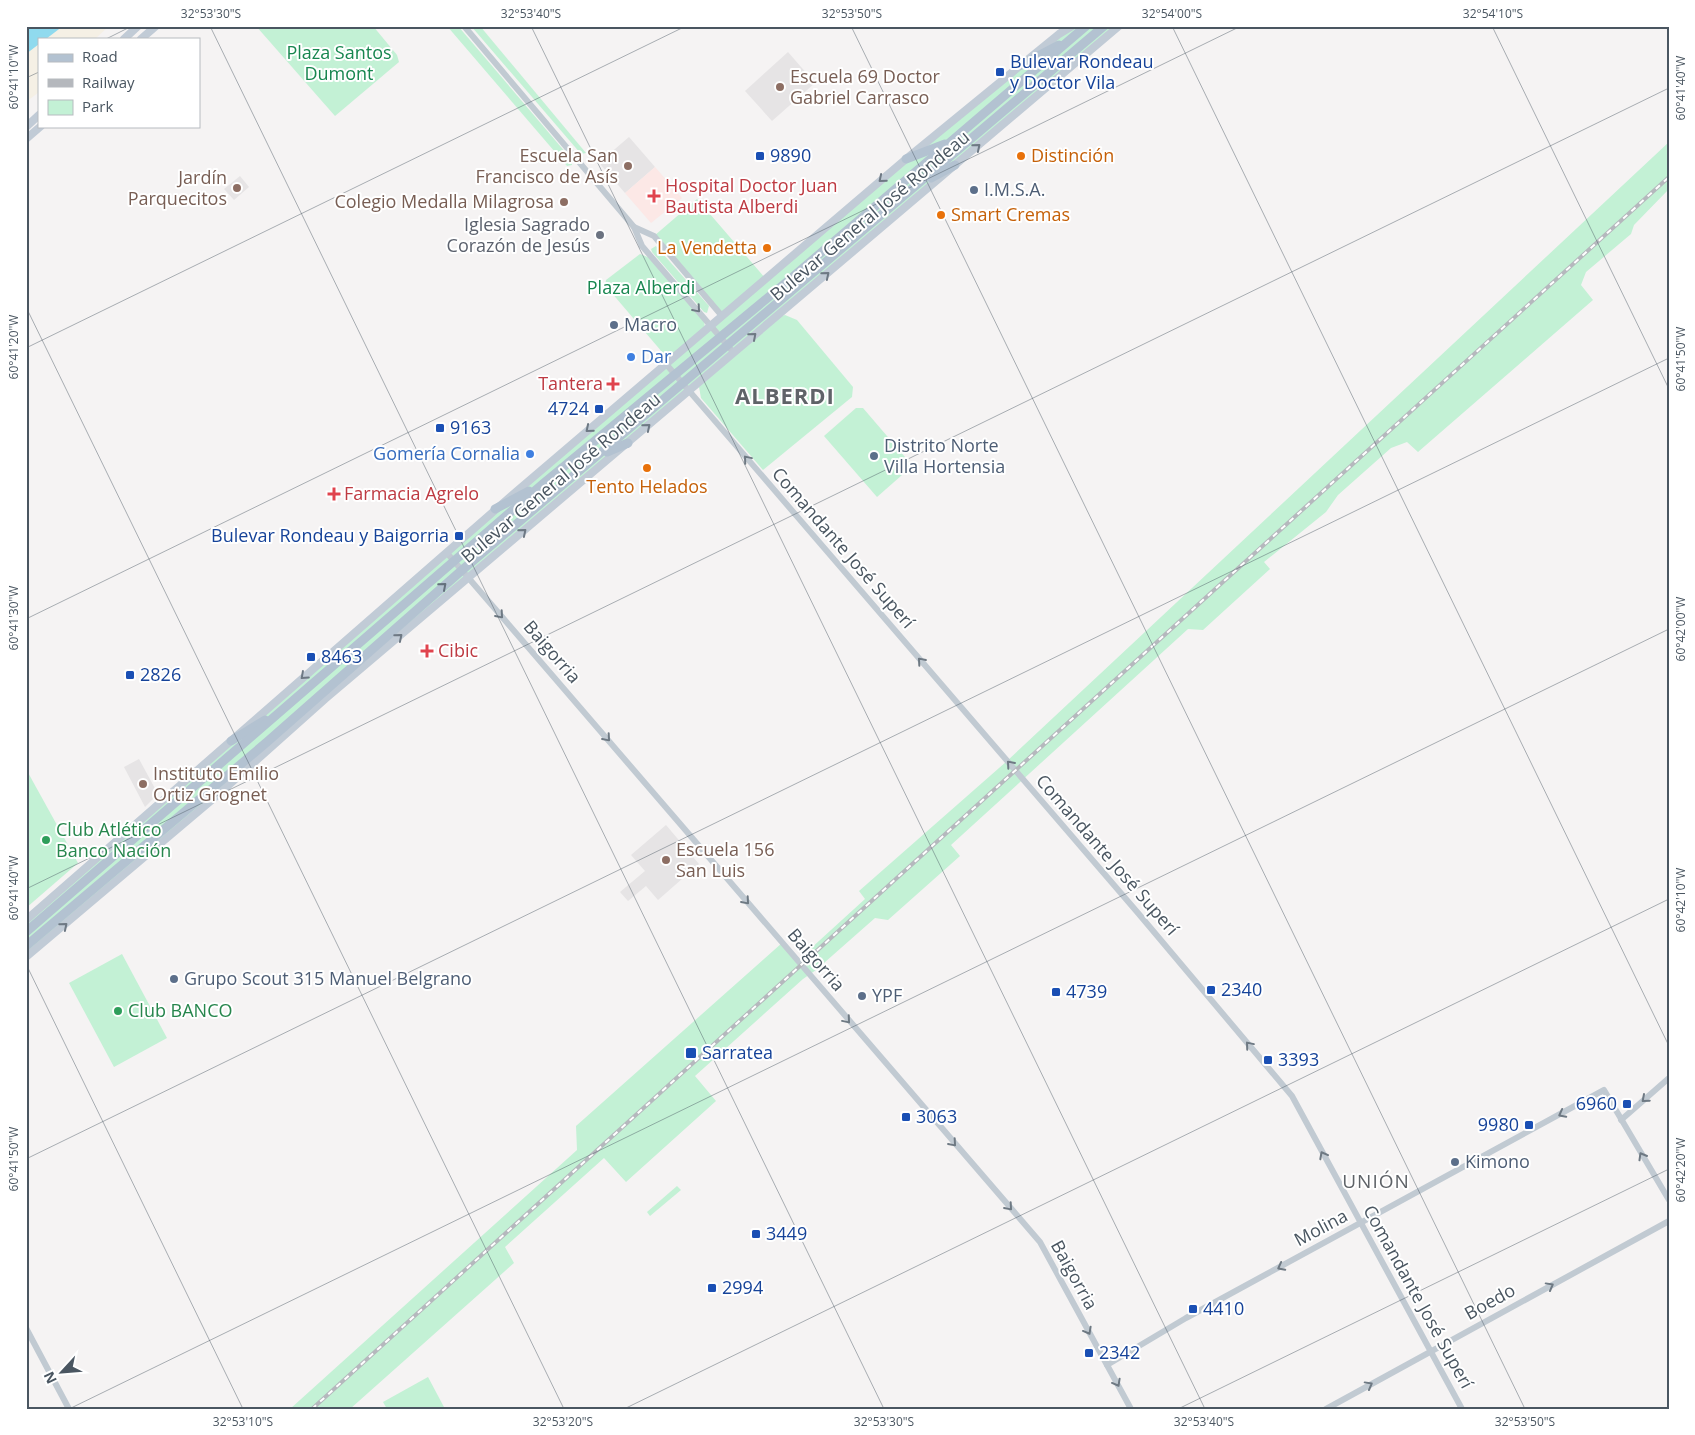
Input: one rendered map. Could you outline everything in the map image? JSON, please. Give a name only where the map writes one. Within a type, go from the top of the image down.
[{"type":"main road","points":[[125,38],[138,26]]},
{"type":"main road","points":[[142,38],[156,26]]},
{"type":"main road","name":"Bulevar General José Rondeau","points":[[26,920],[496,509],[906,159],[1072,26]]},
{"type":"main road","name":"Bulevar General José Rondeau","points":[[26,932],[544,483],[721,337],[1086,26]]},
{"type":"main road","name":"Bulevar General José Rondeau","points":[[26,957],[628,442],[728,345],[1104,26]]},
{"type":"main road","name":"Bulevar General José Rondeau","points":[[26,946],[126,863],[461,571],[596,458],[686,387],[734,353],[1118,26]]},
{"type":"main road","points":[[1021,65],[1072,38]]},
{"type":"main road","points":[[26,126],[38,117]]},
{"type":"main road","points":[[26,139],[39,128]]},
{"type":"main road","points":[[906,159],[952,142]]},
{"type":"main road","points":[[915,186],[955,165]]},
{"type":"main road","points":[[596,458],[628,442]]},
{"type":"main road","points":[[496,509],[544,483]]},
{"type":"main road","points":[[367,654],[384,650]]},
{"type":"main road","points":[[231,741],[286,707]]},
{"type":"main road","points":[[126,863],[150,852]]},
{"type":"street","points":[[464,26],[634,228],[642,246],[734,353]]},
{"type":"street","points":[[634,228],[654,236],[722,316]]},
{"type":"street","name":"Comandante José Superí","points":[[666,364],[1138,912],[1292,1096],[1462,1409]]},
{"type":"street","name":"Baigorria","points":[[446,553],[1040,1242],[1131,1409]]},
{"type":"street","points":[[1669,1078],[1621,1120],[1669,1200]]},
{"type":"street","name":"Molina","points":[[1107,1365],[1186,1318],[1604,1090],[1621,1120]]},
{"type":"street","name":"Boedo","points":[[1326,1409],[1669,1221]]},
{"type":"street","points":[[26,1328],[69,1409]]},
{"type":"shaded area","name":"Escuela 69 Doctor Gabriel Carrasco","points":[[788,52],[815,83],[772,121],[745,91]]},
{"type":"shaded area","name":"Escuela San Francisco de Asís","points":[[629,137],[655,167],[625,193],[601,165],[601,161]]},
{"type":"shaded area","name":"Hospital Doctor Juan Bautista Alberdi","points":[[655,167],[682,198],[651,223],[625,193]]},
{"type":"shaded area","name":"Jardín Parquecitos","points":[[240,176],[249,187],[234,200],[224,189]]},
{"type":"shaded area","name":"Instituto Emilio Ortiz Grognet","points":[[139,759],[158,794],[145,807],[124,767]]},
{"type":"shaded area","name":"Escuela 156 San Luis","points":[[666,825],[699,864],[658,900],[646,886],[628,901],[620,892],[645,871],[631,855]]},
{"type":"green space","name":"Plaza Santos Dumont","points":[[256,26],[373,26],[397,55],[399,62],[335,116]]},
{"type":"green space","points":[[447,26],[458,26],[572,160],[572,165],[567,166]]},
{"type":"green space","points":[[471,26],[480,26],[586,153],[581,154]]},
{"type":"green space","points":[[1072,26],[1119,26],[26,957],[26,920],[722,316],[654,236],[697,199],[766,279]]},
{"type":"green space","points":[[1669,142],[1669,189],[1634,225],[1631,234],[1586,272],[1581,285],[1593,300],[1418,452],[1407,442],[1391,448],[1338,495],[1326,512],[1264,562],[1270,569],[1203,630],[1188,629],[951,845],[960,856],[888,920],[875,918],[816,970],[803,979],[695,1076],[716,1101],[626,1182],[604,1158],[505,1247],[514,1263],[350,1409],[290,1409],[577,1150],[576,1126],[782,943],[797,961],[865,899],[859,891],[1007,761]]},
{"type":"green space","points":[[656,246],[709,306],[707,313],[704,312],[652,252],[651,249]]},
{"type":"green space","name":"Plaza Alberdi","points":[[640,254],[650,258],[704,321],[705,328],[668,359],[605,285],[606,280]]},
{"type":"green space","points":[[785,315],[797,320],[853,387],[852,397],[763,470],[701,398],[699,387],[778,317]]},
{"type":"green space","points":[[856,408],[863,408],[911,464],[910,468],[877,497],[824,436]]},
{"type":"green space","name":"Club Atlético Banco Nación","points":[[26,769],[78,863],[26,908]]},
{"type":"green space","name":"Club BANCO","points":[[122,954],[167,1038],[114,1067],[69,983]]},
{"type":"green space","points":[[677,1186],[681,1190],[650,1216],[647,1212]]},
{"type":"green space","points":[[428,1377],[445,1409],[387,1409],[383,1402]]},
{"type":"sand","points":[[26,26],[109,26],[96,38],[38,38],[38,93],[26,102]]},
{"type":"water","points":[[26,26],[63,26],[47,38],[38,38],[38,45],[26,54]]},
{"type":"railway","points":[[312,1409],[1669,177]]},
{"type":"place","name":"Bulevar Rondeau y Doctor Vila","points":[[1000,72]]},
{"type":"place","name":"Escuela 69 Doctor Gabriel Carrasco","points":[[780,87]]},
{"type":"place","name":"9890","points":[[760,156]]},
{"type":"place","name":"Distinción","points":[[1021,156]]},
{"type":"place","name":"Escuela San Francisco de Asís","points":[[628,166]]},
{"type":"place","name":"Jardín Parquecitos","points":[[237,188]]},
{"type":"place","name":"I.M.S.A.","points":[[974,190]]},
{"type":"place","name":"Hospital Doctor Juan Bautista Alberdi","points":[[654,196]]},
{"type":"place","name":"Colegio Medalla Milagrosa","points":[[564,202]]},
{"type":"place","name":"Smart Cremas","points":[[941,215]]},
{"type":"place","name":"Iglesia Sagrado Corazón de Jesús","points":[[600,235]]},
{"type":"place","name":"La Vendetta","points":[[767,248]]},
{"type":"place","name":"Macro","points":[[614,325]]},
{"type":"place","name":"Dar","points":[[631,357]]},
{"type":"place","name":"Tantera","points":[[613,384]]},
{"type":"place","name":"4724","points":[[599,409]]},
{"type":"place","name":"9163","points":[[440,428]]},
{"type":"place","name":"Gomería Cornalia","points":[[530,454]]},
{"type":"place","name":"Distrito Norte Villa Hortensia","points":[[874,456]]},
{"type":"place","name":"Tento Helados","points":[[647,468]]},
{"type":"place","name":"Farmacia Agrelo","points":[[334,494]]},
{"type":"place","name":"Bulevar Rondeau y Baigorria","points":[[459,536]]},
{"type":"place","name":"Cibic","points":[[427,651]]},
{"type":"place","name":"8463","points":[[311,657]]},
{"type":"place","name":"2826","points":[[130,675]]},
{"type":"place","name":"Instituto Emilio Ortiz Grognet","points":[[143,784]]},
{"type":"place","name":"Club Atlético Banco Nación","points":[[46,840]]},
{"type":"place","name":"Escuela 156 San Luis","points":[[666,860]]},
{"type":"place","name":"Grupo Scout 315 Manuel Belgrano","points":[[174,979]]},
{"type":"place","name":"2340","points":[[1211,990]]},
{"type":"place","name":"4739","points":[[1056,992]]},
{"type":"place","name":"YPF","points":[[862,996]]},
{"type":"place","name":"Club BANCO","points":[[118,1011]]},
{"type":"place","name":"Sarratea","points":[[691,1053]]},
{"type":"place","name":"3393","points":[[1268,1060]]},
{"type":"place","name":"6960","points":[[1627,1104]]},
{"type":"place","name":"3063","points":[[906,1117]]},
{"type":"place","name":"9980","points":[[1529,1125]]},
{"type":"place","name":"Kimono","points":[[1455,1162]]},
{"type":"place","name":"3449","points":[[756,1234]]},
{"type":"place","name":"2994","points":[[712,1288]]},
{"type":"place","name":"4410","points":[[1193,1309]]},
{"type":"place","name":"2342","points":[[1089,1353]]},
{"type":"district","name":"ALBERDI","points":[[785,396]]},
{"type":"district","name":"UNIÓN","points":[[1376,1181]]}]
